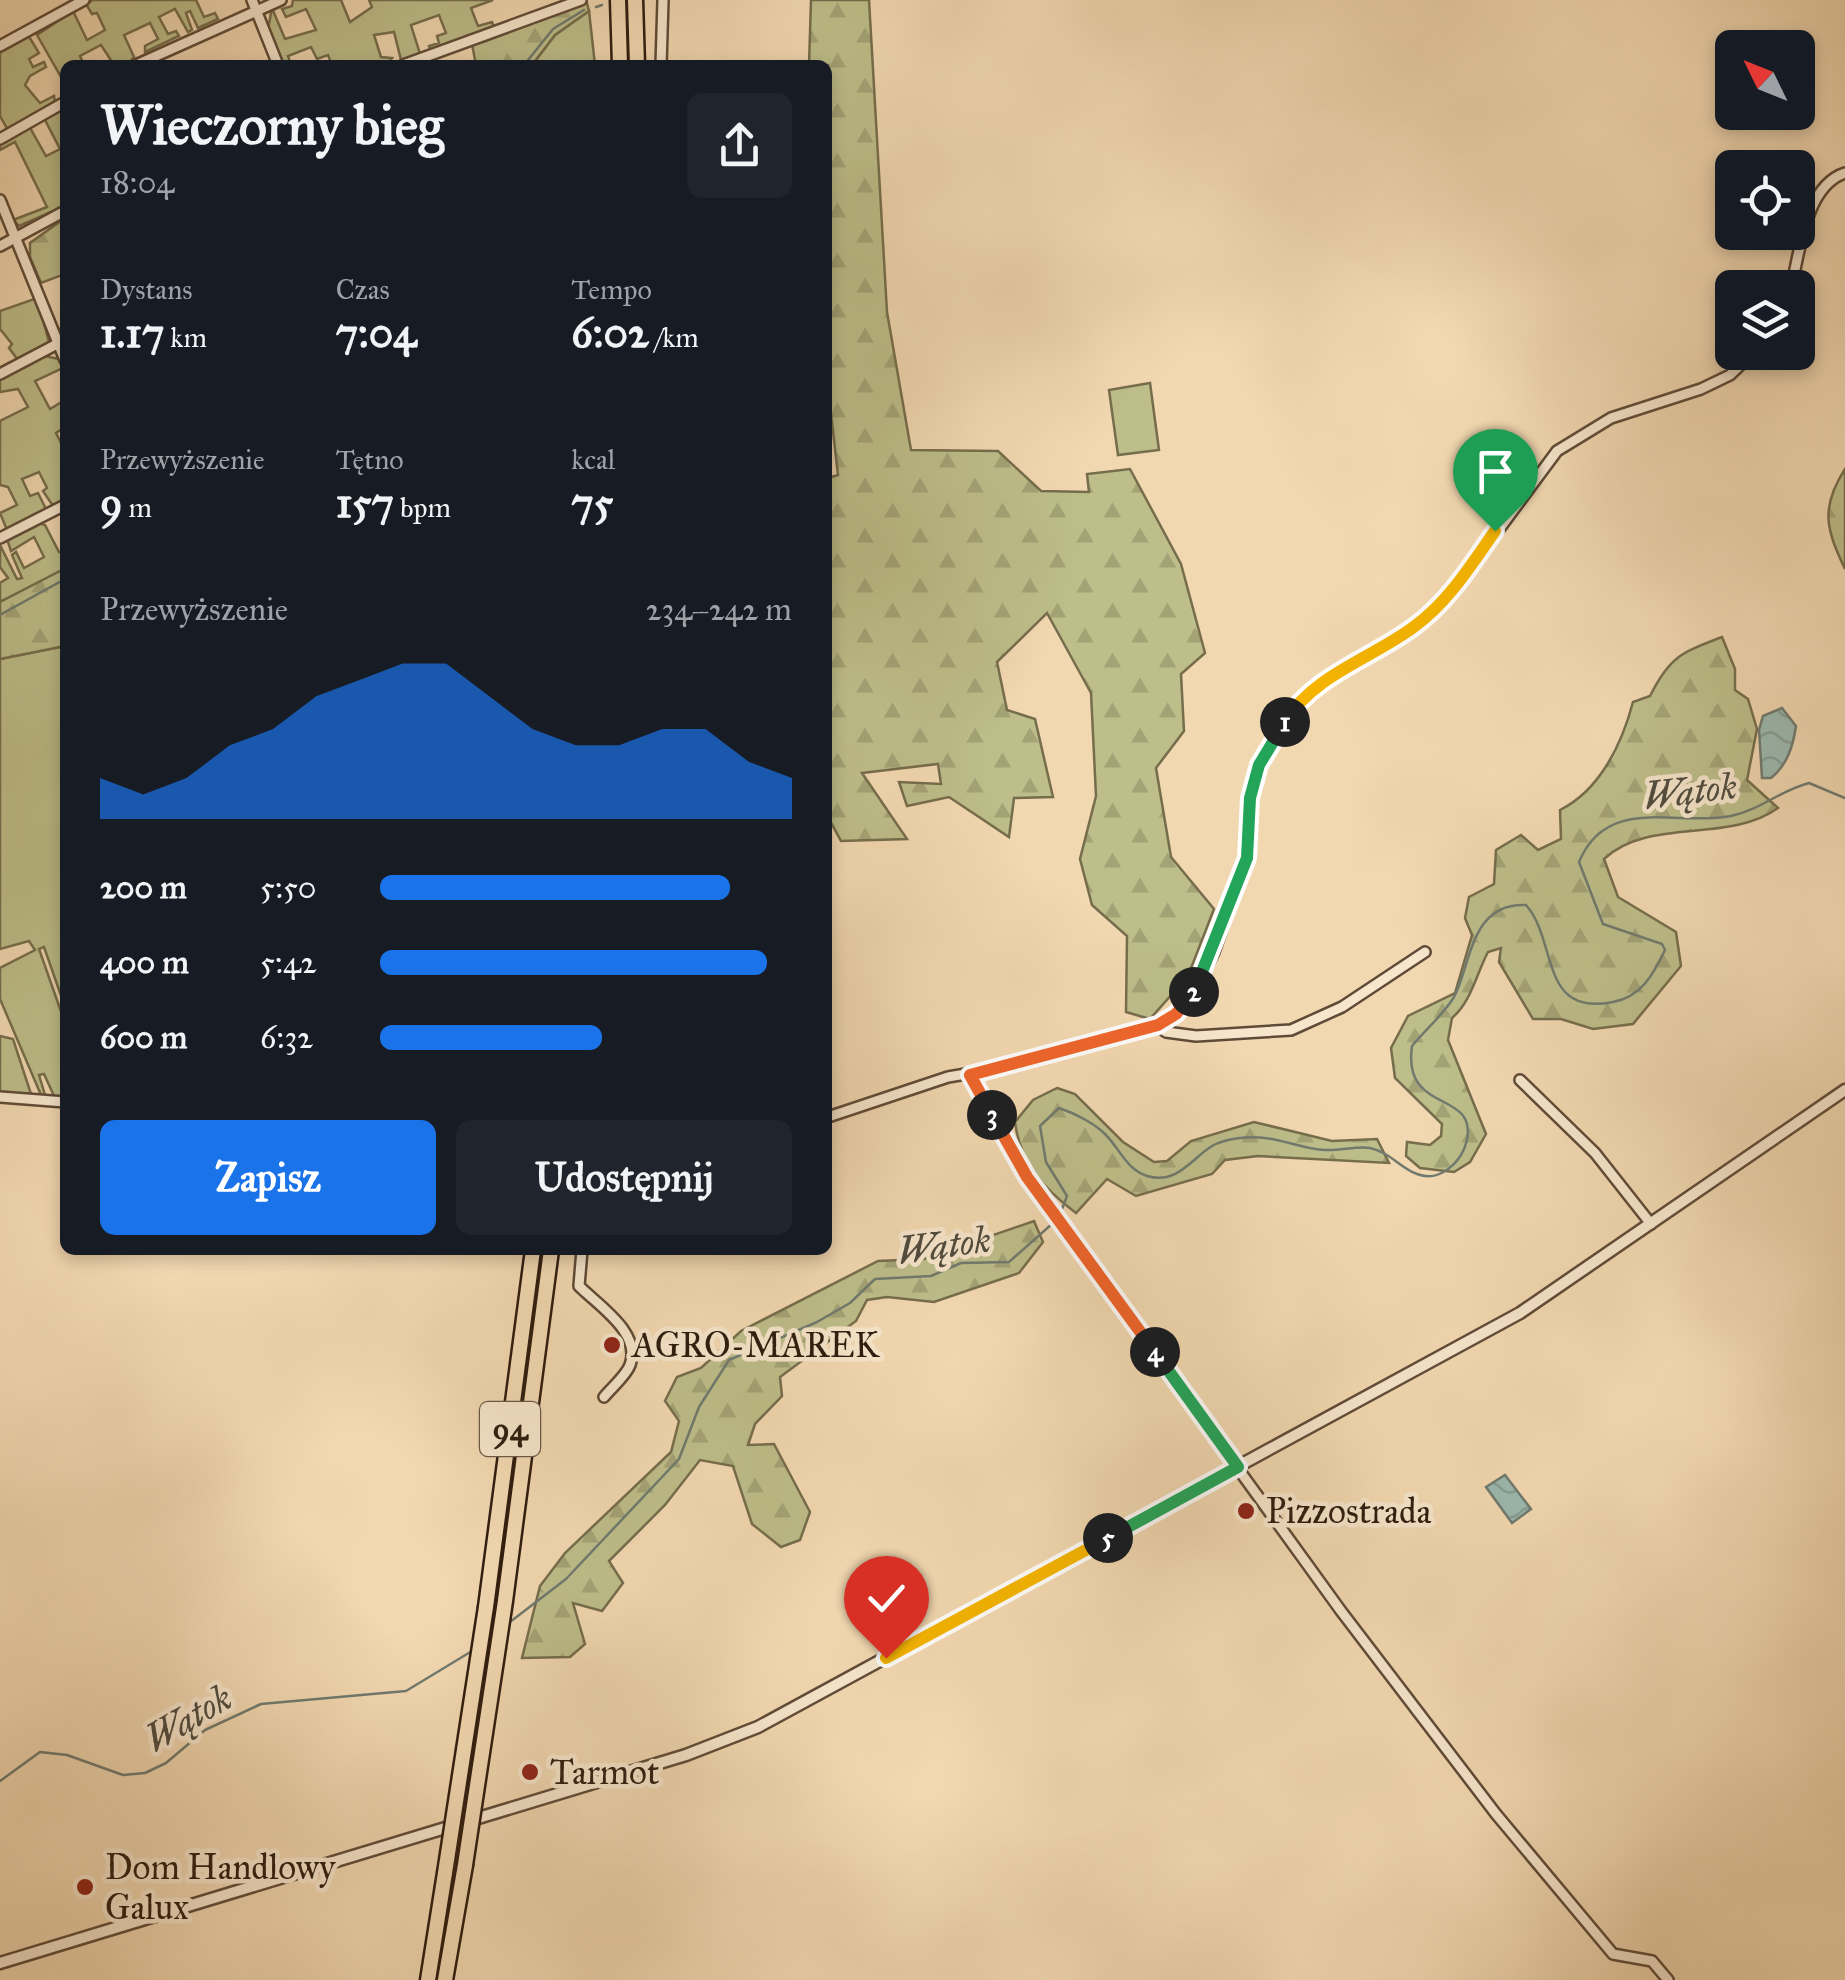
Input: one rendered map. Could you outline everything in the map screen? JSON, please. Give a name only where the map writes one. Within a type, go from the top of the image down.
[{"type":"main road","points":[[618,0],[620,60]]},
{"type":"main road","points":[[636,0],[636,60]]},
{"type":"main road","name":"94","points":[[428,1980],[486,1607],[532,1255]]},
{"type":"main road","name":"94","points":[[445,1980],[504,1602],[550,1255]]},
{"type":"street","points":[[0,46],[84,0]]},
{"type":"street","points":[[146,60],[254,5],[281,0]]},
{"type":"street","points":[[418,60],[580,0]]},
{"type":"street","points":[[661,60],[664,0]]},
{"type":"street","points":[[254,5],[276,60]]},
{"type":"street","points":[[0,139],[60,105]]},
{"type":"street","points":[[1795,270],[1822,186],[1845,174]]},
{"type":"street","points":[[0,200],[18,236],[60,348]]},
{"type":"street","points":[[0,246],[60,214]]},
{"type":"street","points":[[0,374],[58,343]]},
{"type":"street","points":[[832,1115],[948,1077],[970,1075],[1158,1025],[1176,1014],[1193,994],[1214,952],[1247,858],[1250,798],[1259,765],[1292,709],[1318,686],[1416,626],[1454,590],[1556,451],[1610,418],[1702,389],[1735,370]]},
{"type":"street","points":[[0,538],[60,508]]},
{"type":"street","points":[[1158,1025],[1166,1032],[1196,1036],[1291,1030],[1342,1007],[1425,952]]},
{"type":"street","points":[[970,1075],[1027,1177],[1420,1716],[1613,1954],[1652,1961],[1668,1980]]},
{"type":"street","points":[[1520,1080],[1595,1153],[1651,1224]]},
{"type":"street","points":[[0,1963],[718,1744],[770,1722],[1520,1312],[1845,1090]]},
{"type":"street","points":[[0,1097],[60,1102]]},
{"type":"street","points":[[582,1255],[579,1286],[626,1332],[632,1346],[630,1366],[604,1397]]},
{"type":"green space","points":[[93,0],[196,0],[204,17],[215,13],[218,19],[198,28],[190,11],[186,13],[192,30],[188,32],[175,9],[159,17],[168,34],[176,31],[179,36],[145,52],[145,46],[158,39],[150,23],[124,35],[134,57],[131,60],[111,60],[101,45],[80,56],[82,60],[60,60],[60,75],[37,35],[73,11],[87,40],[105,30],[97,13],[92,14],[86,4]]},
{"type":"green space","points":[[293,0],[341,0],[350,22],[372,7],[369,0],[493,0],[471,8],[478,26],[492,22],[495,30],[431,51],[429,46],[439,43],[437,36],[446,33],[439,15],[411,25],[420,54],[401,60],[394,32],[374,35],[381,57],[391,60],[330,60],[328,55],[317,59],[311,47],[288,56],[289,60],[282,60],[268,29],[272,8],[285,39],[316,30],[306,9],[286,17],[282,9],[292,6]]},
{"type":"green space","points":[[811,0],[869,0],[887,312],[911,450],[998,451],[1041,491],[1089,492],[1087,474],[1130,469],[1181,564],[1205,653],[1181,674],[1184,731],[1156,768],[1171,857],[1214,909],[1188,976],[1150,1019],[1126,1012],[1127,936],[1092,905],[1080,859],[1096,796],[1091,693],[1047,613],[997,662],[1007,710],[1035,719],[1053,797],[1014,798],[1009,837],[949,797],[907,806],[899,782],[941,784],[938,764],[862,773],[907,839],[841,841],[832,824],[832,477],[838,475],[832,423],[832,60],[809,60]]},
{"type":"green space","points":[[587,3],[589,11],[555,35],[536,60],[475,60],[472,44]]},
{"type":"green space","points":[[589,11],[594,60],[536,60],[555,35]]},
{"type":"green space","points":[[28,35],[39,53],[29,59],[33,67],[44,62],[46,67],[30,76],[25,85],[40,103],[54,96],[55,103],[8,130],[0,116],[0,50]]},
{"type":"green space","points":[[60,110],[60,149],[44,118]]},
{"type":"green space","points":[[29,126],[46,156],[60,149],[60,208],[19,226],[13,220],[47,207],[15,142],[0,150],[0,144]]},
{"type":"green space","points":[[60,222],[60,276],[41,283],[30,257],[30,243]]},
{"type":"green space","points":[[37,298],[49,342],[18,360],[0,329],[0,311]]},
{"type":"green space","points":[[45,356],[60,361],[60,369],[35,381],[50,409],[60,403],[60,430],[56,433],[60,441],[60,502],[53,506],[43,491],[47,488],[39,472],[22,479],[30,496],[38,493],[46,509],[7,530],[0,513],[17,505],[8,487],[0,485],[0,421],[28,407],[18,389],[0,392],[0,379]]},
{"type":"green space","points":[[1150,383],[1159,450],[1118,455],[1109,390]]},
{"type":"green space","points":[[1845,469],[1845,569],[1828,519],[1832,495]]},
{"type":"green space","points":[[39,523],[45,525],[60,552],[60,573],[0,602],[0,583],[8,578],[0,567],[0,545],[17,579],[22,578],[12,555],[16,552],[24,568],[44,557],[34,537],[11,551],[7,539]]},
{"type":"green space","points":[[60,571],[60,647],[0,659],[0,602]]},
{"type":"green space","points":[[1722,637],[1735,669],[1735,690],[1748,699],[1757,729],[1747,780],[1778,808],[1736,825],[1643,838],[1604,859],[1618,897],[1676,932],[1681,966],[1633,1024],[1593,1029],[1561,1019],[1533,1019],[1499,962],[1501,948],[1488,952],[1469,996],[1452,1018],[1448,1040],[1486,1134],[1470,1162],[1454,1172],[1420,1168],[1406,1156],[1407,1142],[1430,1145],[1441,1136],[1442,1124],[1395,1078],[1391,1048],[1408,1016],[1455,993],[1472,935],[1465,918],[1469,897],[1494,884],[1496,850],[1521,835],[1538,850],[1561,839],[1560,810],[1598,778],[1623,734],[1633,702],[1650,696],[1678,658]]},
{"type":"green space","points":[[60,647],[60,993],[44,947],[39,949],[60,1009],[60,1097],[54,1096],[44,1074],[39,1075],[45,1095],[41,1095],[0,999],[0,968],[35,950],[29,941],[0,949],[0,659]]},
{"type":"green space","points":[[0,1036],[13,1039],[31,1094],[0,1093]]},
{"type":"green space","points":[[1057,1088],[1075,1094],[1123,1142],[1154,1162],[1167,1161],[1191,1141],[1254,1122],[1332,1141],[1377,1139],[1389,1163],[1258,1156],[1225,1160],[1212,1174],[1136,1196],[1107,1179],[1076,1213],[1035,1174],[1022,1150],[1015,1122],[1033,1100]]},
{"type":"green space","points":[[1034,1221],[1043,1242],[1019,1273],[934,1302],[887,1297],[867,1300],[856,1321],[780,1377],[782,1396],[755,1424],[748,1445],[774,1444],[810,1512],[800,1540],[781,1547],[752,1524],[733,1466],[700,1460],[665,1505],[609,1561],[623,1583],[602,1611],[573,1603],[585,1644],[570,1657],[522,1658],[540,1586],[565,1553],[671,1452],[679,1421],[665,1401],[677,1377],[701,1368],[741,1331],[878,1261],[924,1259]]},
{"type":"water","points":[[1782,708],[1796,726],[1793,741],[1781,767],[1771,778],[1762,778],[1759,730],[1763,716]]},
{"type":"water","points":[[1505,1475],[1531,1509],[1512,1523],[1486,1487]]},
{"type":"waterway","points":[[596,7],[602,5]]},
{"type":"waterway","points":[[528,60],[553,29],[584,10]]},
{"type":"waterway","points":[[0,615],[60,582]]},
{"type":"waterway","name":"Wątok","points":[[1059,1217],[1067,1196],[1046,1162],[1040,1126],[1059,1108],[1100,1130],[1134,1169],[1158,1178],[1175,1174],[1218,1143],[1252,1137],[1325,1150],[1370,1148],[1417,1174],[1442,1173],[1455,1163],[1464,1148],[1467,1124],[1461,1114],[1418,1083],[1412,1068],[1412,1046],[1454,997],[1475,938],[1494,914],[1526,905],[1536,920],[1561,987],[1573,998],[1589,1004],[1623,999],[1645,984],[1665,950],[1662,944],[1603,924],[1579,862],[1591,841],[1625,820],[1731,816],[1809,783],[1845,798]]},
{"type":"waterway","name":"Wątok","points":[[510,1622],[566,1579],[679,1459],[699,1407],[729,1360],[817,1322],[850,1303],[875,1279],[931,1276],[961,1263],[1009,1262],[1053,1223]]},
{"type":"waterway","name":"Wątok","points":[[0,1781],[40,1752],[67,1755],[123,1775],[145,1773],[166,1763],[205,1730],[261,1704],[406,1691],[472,1651]]},
{"type":"place","name":"AGRO-MAREK","points":[[612,1345]]},
{"type":"place","name":"Pizzostrada","points":[[1246,1511]]},
{"type":"place","name":"Tarmot","points":[[530,1772]]},
{"type":"place","name":"Dom Handlowy Galux","points":[[85,1887]]},
{"type":"route","points":[[886,1658],[1238,1467],[1027,1177],[970,1075],[1158,1025],[1176,1014],[1193,994],[1214,952],[1247,858],[1250,798],[1259,765],[1292,709],[1318,686],[1416,626],[1454,590],[1495,531]]}]
